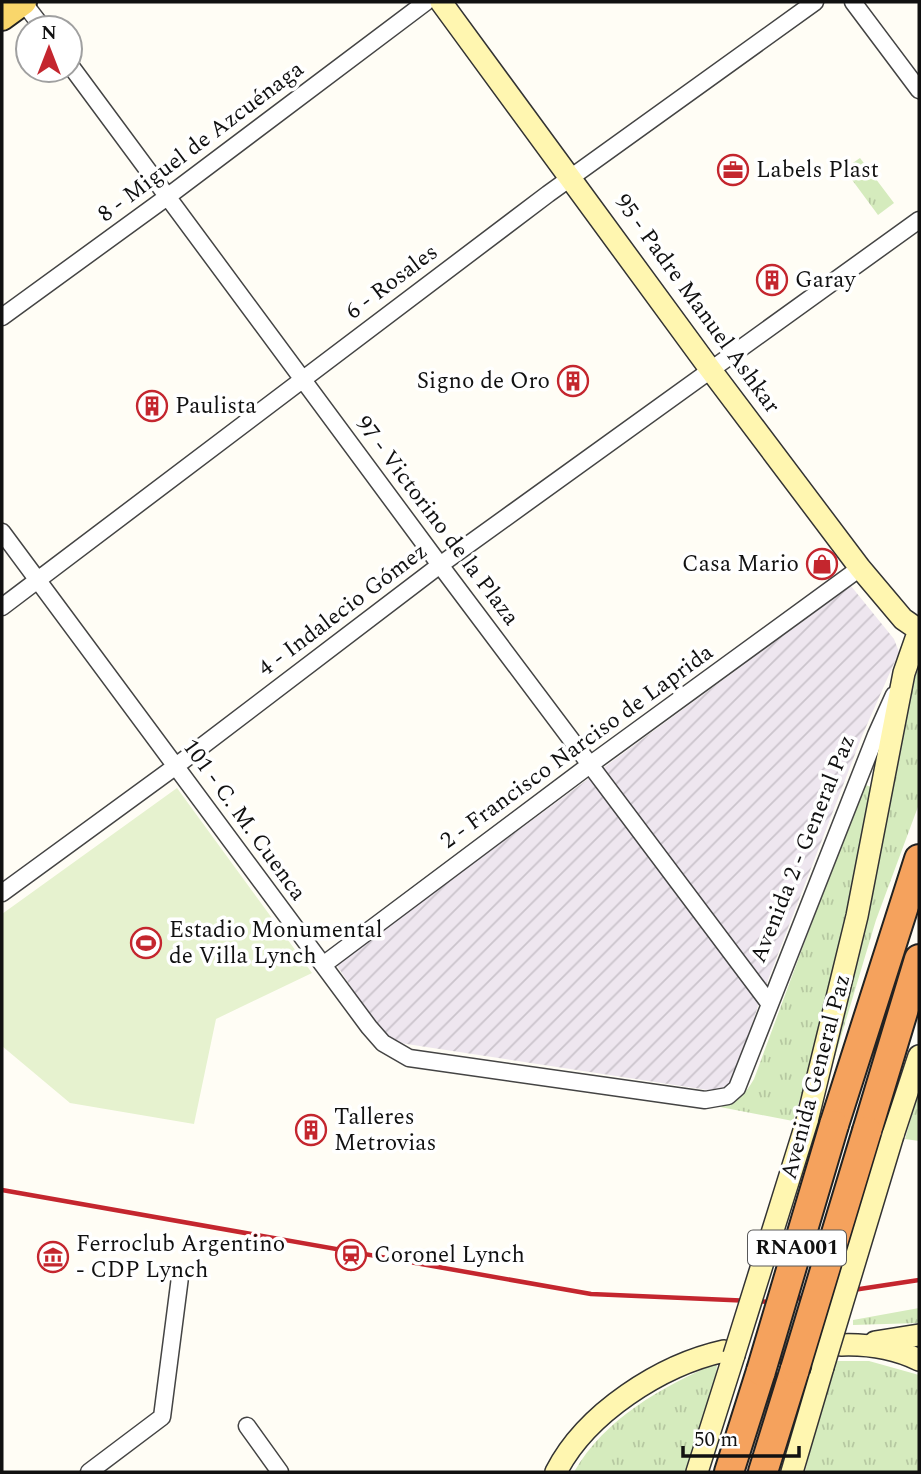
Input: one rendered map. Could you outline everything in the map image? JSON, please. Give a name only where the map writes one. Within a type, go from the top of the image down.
[{"type":"highway","name":"Avenida General Paz","points":[[729,1472],[761,1371],[821,1123],[919,859]]},
{"type":"highway","name":"RNA001","points":[[762,1472],[795,1369],[880,1133],[919,959]]},
{"type":"main road","points":[[2,18],[24,2]]},
{"type":"street","name":"8 - Miguel de Azcuénaga","points":[[2,317],[426,2]]},
{"type":"street","name":"95 - Padre Manuel Ashkar","points":[[441,2],[710,369],[860,568],[896,612],[919,630]]},
{"type":"street","name":"6 - Rosales","points":[[2,607],[571,177],[815,2]]},
{"type":"street","points":[[853,2],[919,90]]},
{"type":"street","name":"97 - Victorino de la Plaza","points":[[84,84],[769,1003]]},
{"type":"street","name":"4 - Indalecio Gómez","points":[[2,893],[176,766],[440,565],[919,220]]},
{"type":"street","name":"101 - C. M. Cuenca","points":[[2,532],[383,1043],[409,1058],[705,1100],[728,1096],[737,1088]]},
{"type":"street","name":"2 - Francisco Narciso de Laprida","points":[[323,965],[591,764],[860,568]]},
{"type":"street","name":"Avenida 2 - General Paz","points":[[737,1088],[919,630]]},
{"type":"street","name":"Avenida General Paz","points":[[697,1472],[728,1374],[821,1123],[857,915],[904,673]]},
{"type":"street","points":[[792,1472],[823,1367],[880,1133],[919,1056]]},
{"type":"street","points":[[89,1472],[162,1417],[180,1277]]},
{"type":"street","points":[[919,1335],[850,1345],[898,1351],[919,1360]]},
{"type":"street","points":[[544,1472],[561,1465],[601,1416],[643,1384],[692,1360],[724,1351]]},
{"type":"street","points":[[247,1426],[280,1472]]},
{"type":"shaded area","points":[[851,586],[894,639],[899,652],[862,736],[758,1006],[732,1085],[714,1091],[400,1043],[382,1034],[336,964]]},
{"type":"green space","points":[[860,158],[894,203],[878,215],[844,169]]},
{"type":"green space","points":[[919,668],[919,804],[876,920],[831,1070],[861,940],[912,683]]},
{"type":"green space","points":[[863,784],[871,787],[839,953],[813,1058],[793,1121],[720,1107],[740,1096],[754,1079]]},
{"type":"green space","name":"Estadio Monumental de Villa Lynch","points":[[177,788],[312,973],[216,1019],[194,1124],[70,1103],[2,1046],[2,914]]},
{"type":"green space","points":[[919,1090],[919,1141],[905,1139]]},
{"type":"green space","points":[[919,1308],[919,1323],[853,1325],[853,1320]]},
{"type":"green space","points":[[836,1361],[869,1361],[919,1375],[919,1472],[805,1472]]},
{"type":"green space","points":[[717,1363],[716,1379],[688,1472],[574,1472],[602,1436],[636,1406]]},
{"type":"tunnel","points":[[724,1351],[841,1345]]},
{"type":"railway","points":[[2,1190],[591,1294],[774,1302],[919,1280]]},
{"type":"place","name":"Labels Plast","points":[[733,170]]},
{"type":"place","name":"Garay","points":[[772,280]]},
{"type":"place","name":"Signo de Oro","points":[[573,381]]},
{"type":"place","name":"Paulista","points":[[152,406]]},
{"type":"place","name":"Casa Mario","points":[[822,564]]},
{"type":"place","name":"Estadio Monumental de Villa Lynch","points":[[146,943]]},
{"type":"place","name":"Talleres Metrovias","points":[[311,1130]]},
{"type":"place","name":"Coronel Lynch","points":[[351,1255]]},
{"type":"place","name":"Ferroclub Argentino - CDP Lynch","points":[[53,1257]]}]
